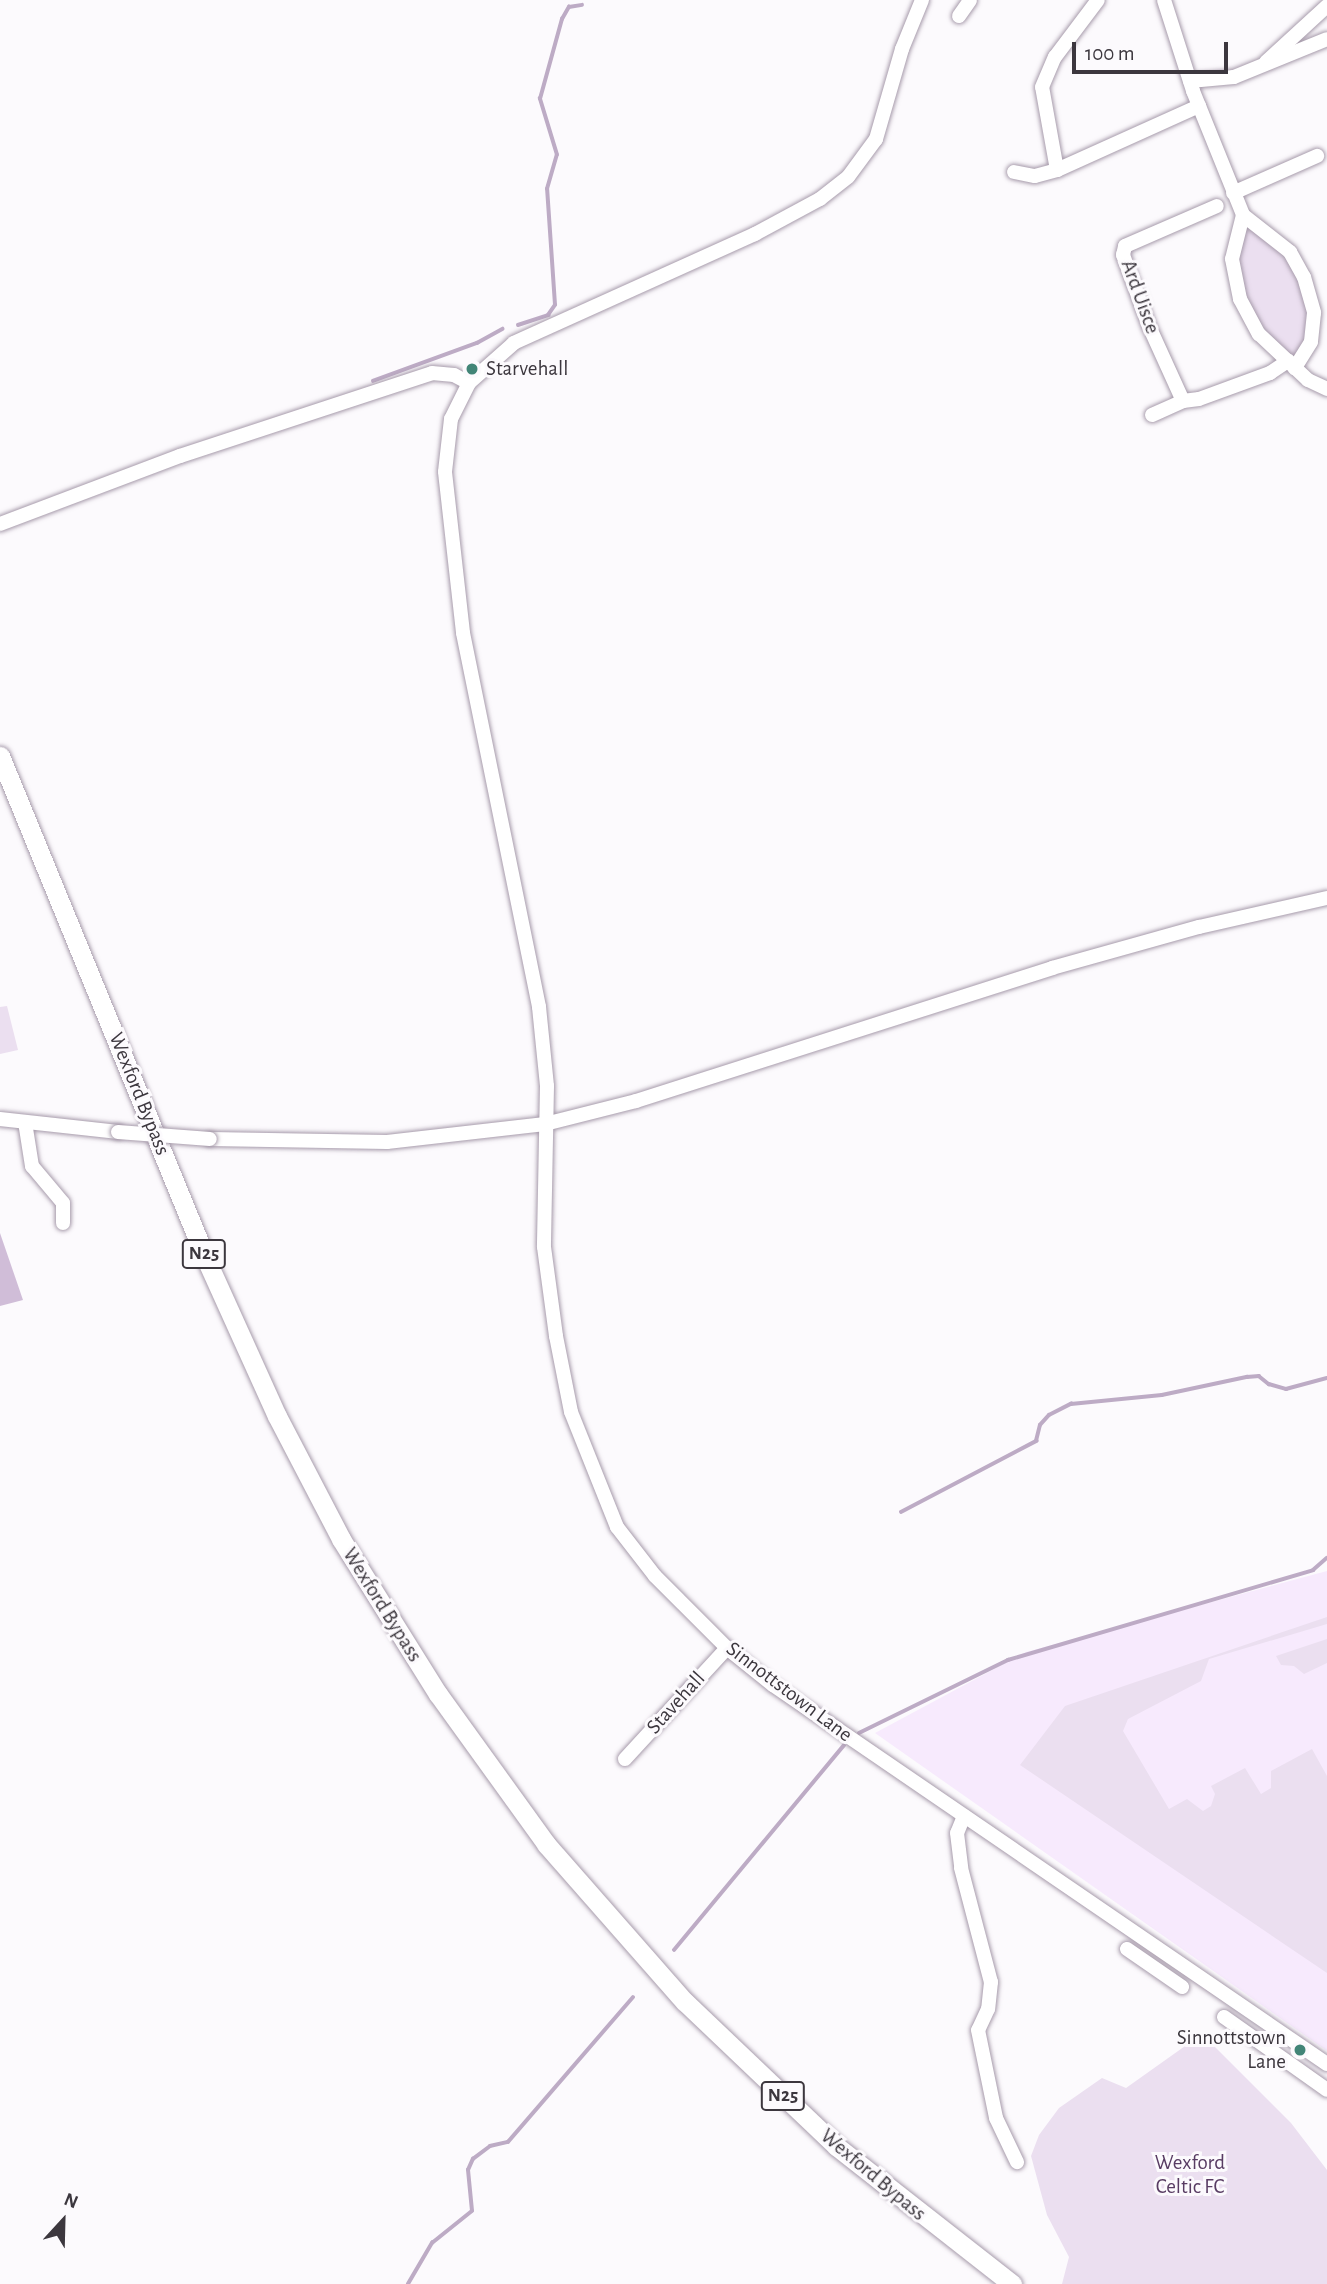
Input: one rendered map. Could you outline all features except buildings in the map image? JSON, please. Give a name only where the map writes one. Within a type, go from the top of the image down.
[{"type":"highway","name":"Wexford Bypass","points":[[0,756],[206,1259],[277,1416],[341,1539],[438,1694],[546,1844],[685,2002],[864,2170],[1012,2284]]},
{"type":"street","points":[[0,524],[180,456],[432,373],[454,374],[469,383],[514,343],[745,239],[834,188],[864,159],[876,139],[902,49],[922,0]]},
{"type":"street","points":[[959,16],[970,0]]},
{"type":"street","points":[[1056,170],[1042,87],[1055,57],[1098,0]]},
{"type":"street","points":[[1152,415],[1183,401],[1199,399],[1291,364],[1312,333],[1314,313],[1304,277],[1290,252],[1243,215],[1199,106],[1164,0]]},
{"type":"street","points":[[1260,67],[1325,12]]},
{"type":"street","points":[[1190,81],[1234,77],[1327,39]]},
{"type":"street","points":[[1014,172],[1035,176],[1056,170],[1199,106]]},
{"type":"street","points":[[1233,193],[1317,156]]},
{"type":"street","name":"Ard Uisce","points":[[1183,401],[1123,256],[1125,246],[1217,206]]},
{"type":"street","points":[[1243,215],[1234,239],[1233,281],[1254,329],[1291,364],[1327,389]]},
{"type":"street","name":"Sinnottstown Lane","points":[[469,383],[451,419],[447,486],[471,686],[539,1007],[547,1086],[544,1247],[556,1336],[579,1437],[630,1548],[727,1648],[773,1685],[1167,1951],[1327,2064]]},
{"type":"street","points":[[0,1119],[210,1139],[387,1142],[545,1124],[636,1101],[1052,968],[1199,927],[1327,898]]},
{"type":"street","points":[[25,1122],[32,1167],[63,1203],[63,1223]]},
{"type":"street","name":"Stavehall","points":[[625,1759],[727,1648]]},
{"type":"street","points":[[964,1816],[957,1833],[961,1868],[991,1982],[988,2009],[978,2030],[996,2118],[1017,2162]]},
{"type":"street","points":[[1127,1949],[1182,1987]]},
{"type":"street","points":[[1154,1966],[1167,1951]]},
{"type":"street","points":[[1224,2017],[1327,2090]]},
{"type":"shaded area","points":[[0,1233],[23,1300],[0,1306]]},
{"type":"shaded area","points":[[1327,1571],[1327,2051],[875,1733],[1026,1652]]},
{"type":"green space","points":[[1248,225],[1286,254],[1294,268],[1308,308],[1307,344],[1295,357],[1267,337],[1245,303],[1236,264]]},
{"type":"green space","points":[[7,1006],[18,1050],[0,1054],[0,1007]]},
{"type":"green space","points":[[1327,1617],[1327,1624],[1209,1659],[1201,1681],[1128,1719],[1123,1731],[1169,1809],[1187,1799],[1203,1811],[1211,1806],[1215,1794],[1211,1786],[1245,1768],[1261,1794],[1271,1788],[1271,1771],[1312,1749],[1327,1776],[1327,1973],[1020,1765],[1065,1706]]},
{"type":"green space","points":[[1327,1639],[1327,1663],[1304,1674],[1294,1666],[1281,1665],[1276,1656]]},
{"type":"green space","name":"Wexford Celtic FC","points":[[1202,2034],[1291,2123],[1327,2170],[1327,2284],[1062,2284],[1069,2257],[1047,2215],[1031,2156],[1039,2135],[1059,2108],[1102,2078],[1126,2088]]},
{"type":"waterway","points":[[518,325],[548,315],[555,305],[547,189],[557,155],[540,99],[562,19],[569,7],[582,5]]},
{"type":"waterway","points":[[373,381],[477,343],[502,329]]},
{"type":"waterway","points":[[901,1512],[1036,1441],[1040,1425],[1049,1415],[1071,1404],[1162,1395],[1247,1377],[1259,1376],[1269,1384],[1286,1389],[1327,1378]]},
{"type":"waterway","points":[[859,1733],[1008,1660],[1313,1570],[1327,1558]]},
{"type":"waterway","points":[[674,1950],[844,1745]]},
{"type":"waterway","points":[[408,2284],[432,2243],[472,2211],[468,2170],[473,2159],[490,2146],[508,2142],[633,1997]]},
{"type":"place","name":"Starvehall","points":[[472,369]]},
{"type":"place","name":"Sinnottstown Lane","points":[[1300,2050]]}]
